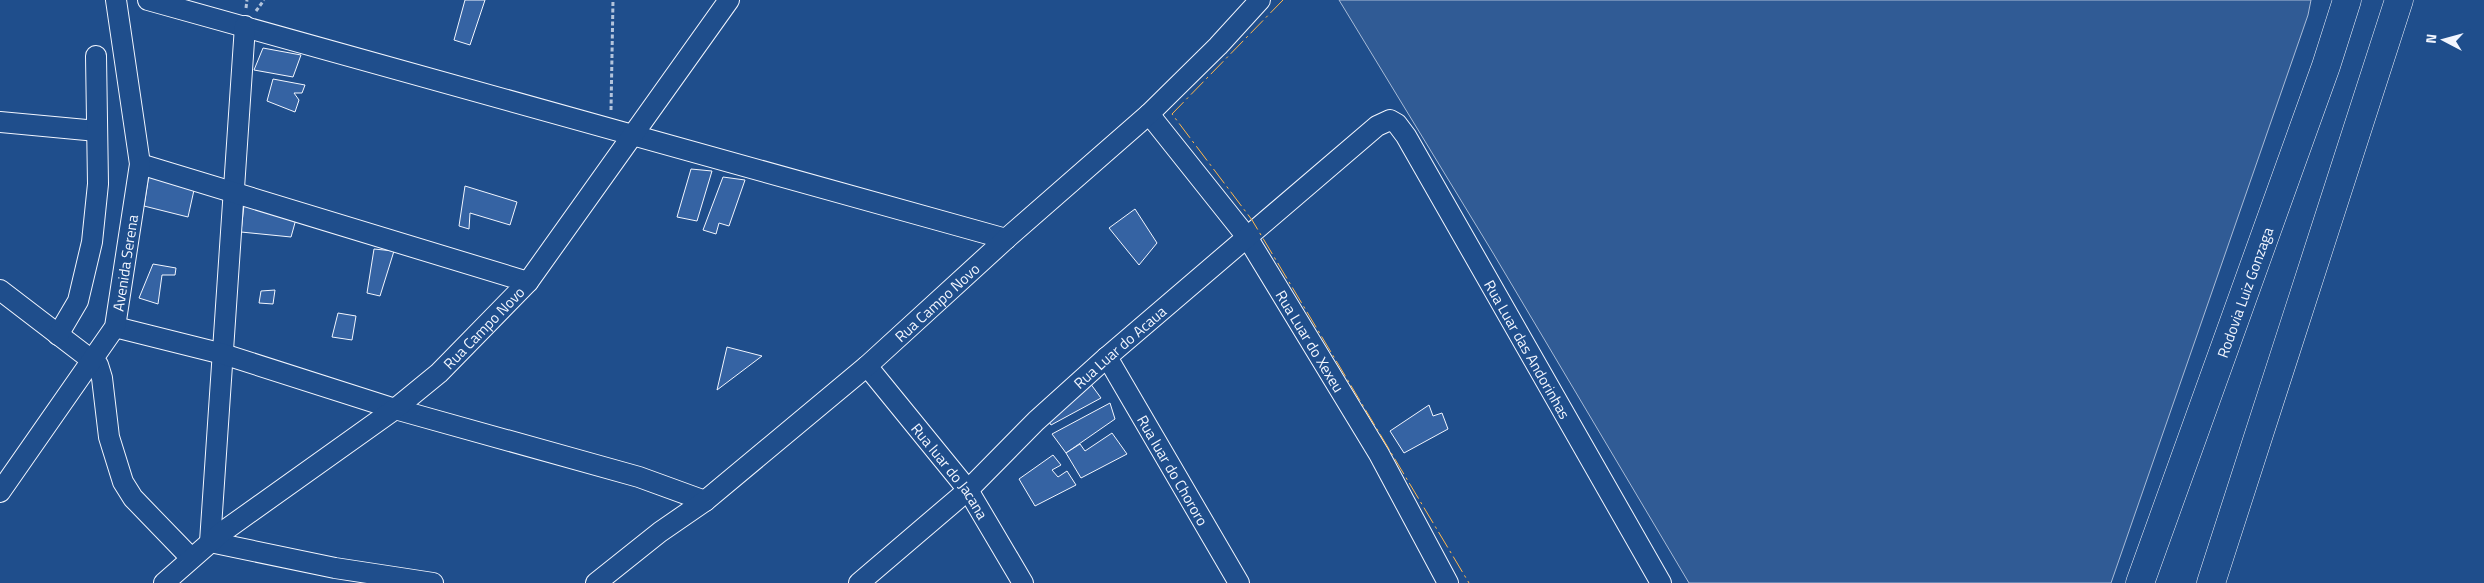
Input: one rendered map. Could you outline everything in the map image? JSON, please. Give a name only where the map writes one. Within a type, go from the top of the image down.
[{"type":"highway","name":"Rodovia Luiz Gonzaga","points":[[2140,583],[2326,66],[2347,0]]},
{"type":"highway","points":[[2211,583],[2399,0]]},
{"type":"street","name":"Avenida Serena","points":[[0,492],[115,327],[140,164],[116,0]]},
{"type":"street","points":[[148,0],[1006,239]]},
{"type":"street","name":"Rua Campo Novo","points":[[596,583],[660,532],[705,501],[867,366],[1006,239],[1149,114],[1218,46],[1260,0]]},
{"type":"street","name":"Rua Campo Novo","points":[[164,583],[210,542],[395,410],[439,373],[528,282],[634,135],[722,2]]},
{"type":"street","points":[[245,26],[210,542],[326,566],[425,582]]},
{"type":"street","points":[[58,335],[78,301],[92,242],[98,184],[96,56]]},
{"type":"street","name":"Rua Luar do Xexeu","points":[[1149,114],[1247,237],[1379,454],[1448,583]]},
{"type":"street","name":"Rua Luar do Acaua","points":[[859,583],[968,490],[1036,421],[1107,357],[1377,126],[1390,120]]},
{"type":"street","name":"Rua Luar das Andorinhas","points":[[1390,120],[1397,124],[1406,136],[1661,583]]},
{"type":"street","points":[[0,122],[97,131]]},
{"type":"street","points":[[140,164],[234,191],[528,282]]},
{"type":"street","points":[[0,290],[98,365],[102,378],[109,437],[123,482],[133,498],[191,558]]},
{"type":"street","points":[[115,327],[223,354],[395,410],[639,477],[705,501]]},
{"type":"street","name":"Rua luar do Chororo","points":[[1107,357],[1239,583]]},
{"type":"street","name":"Rua luar do Jacana","points":[[867,366],[968,490],[1023,583]]},
{"type":"path","points":[[613,0],[610,59],[613,130]]},
{"type":"shaded area","points":[[1339,0],[2311,0],[2308,15],[2111,583],[1689,583],[1493,253]]},
{"type":"building","points":[[465,0],[485,0],[470,45],[454,40]]},
{"type":"building","points":[[263,48],[301,55],[293,77],[254,70]]},
{"type":"building","points":[[273,79],[305,85],[302,93],[294,93],[299,100],[295,112],[267,101]]},
{"type":"building","points":[[691,169],[712,171],[697,221],[677,217]]},
{"type":"building","points":[[149,174],[194,190],[188,217],[144,206]]},
{"type":"building","points":[[723,177],[745,180],[729,226],[719,223],[716,234],[703,230]]},
{"type":"building","points":[[465,186],[517,202],[510,225],[470,213],[469,229],[459,226]]},
{"type":"building","points":[[244,205],[298,212],[291,237],[241,232]]},
{"type":"building","points":[[1135,209],[1157,243],[1139,265],[1109,228]]},
{"type":"building","points":[[374,249],[394,251],[380,296],[367,293]]},
{"type":"building","points":[[153,264],[176,268],[175,275],[162,275],[158,304],[139,298]]},
{"type":"building","points":[[275,290],[273,304],[259,303],[261,291]]},
{"type":"building","points":[[338,313],[356,316],[352,340],[332,337]]},
{"type":"building","points":[[727,347],[762,356],[717,390]]},
{"type":"building","points":[[1090,383],[1101,398],[1051,425],[1045,415]]},
{"type":"building","points":[[1110,403],[1115,419],[1066,453],[1052,434]]},
{"type":"building","points":[[1429,405],[1433,416],[1442,413],[1448,429],[1404,453],[1390,431]]},
{"type":"building","points":[[1112,433],[1127,454],[1081,478],[1066,453],[1080,444],[1085,451]]},
{"type":"building","points":[[1053,455],[1061,465],[1052,470],[1058,477],[1067,471],[1076,485],[1035,506],[1019,479]]},
{"type":"power","points":[[1283,0],[1172,114],[1252,220],[1469,583]]}]
